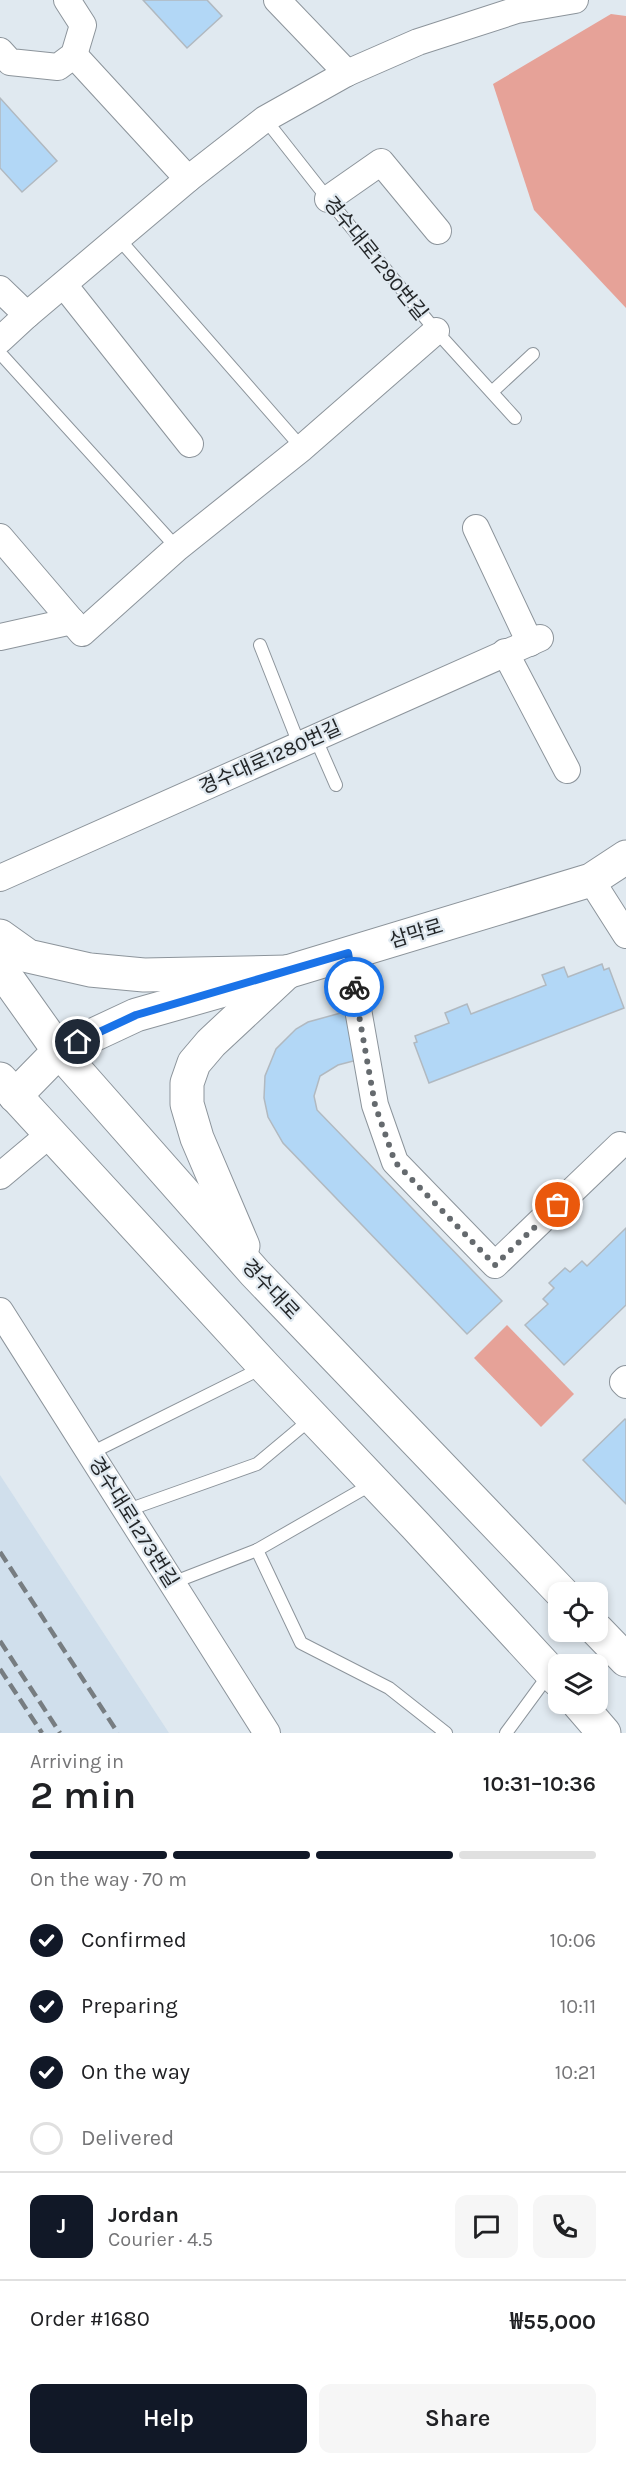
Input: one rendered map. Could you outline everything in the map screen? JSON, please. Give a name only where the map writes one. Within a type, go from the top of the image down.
[{"type":"main road","name":"삼막로","points":[[7,1087],[59,1051],[136,1015],[288,972],[591,880],[626,857]]},
{"type":"main road","points":[[0,936],[28,956],[90,970],[144,975],[288,972]]},
{"type":"main road","name":"경수대로","points":[[0,968],[59,1051],[255,1273],[551,1582]]},
{"type":"main road","points":[[255,1273],[197,1138],[187,1104],[188,1083],[194,1063],[211,1043],[288,972]]},
{"type":"main road","points":[[7,1087],[548,1669]]},
{"type":"main road","points":[[608,1641],[626,1660]]},
{"type":"main road","points":[[588,1714],[604,1733]]},
{"type":"street","points":[[0,51],[10,62],[58,67],[74,55],[83,25],[67,0]]},
{"type":"street","points":[[278,0],[347,73]]},
{"type":"street","points":[[0,340],[188,179],[265,119],[347,73],[418,42],[517,10],[575,0]]},
{"type":"street","points":[[74,55],[188,179]]},
{"type":"street","points":[[328,199],[381,162],[438,231]]},
{"type":"street","points":[[64,285],[190,444]]},
{"type":"street","points":[[0,289],[27,315]]},
{"type":"street","points":[[0,537],[82,633],[177,548],[302,448],[436,331]]},
{"type":"street","name":"경수대로1280번길","points":[[0,878],[505,652],[535,641],[476,528]]},
{"type":"street","points":[[0,637],[72,621]]},
{"type":"street","points":[[505,652],[567,770]]},
{"type":"street","points":[[591,880],[626,935]]},
{"type":"street","points":[[348,953],[375,1105],[395,1162],[495,1265],[620,1145]]},
{"type":"street","points":[[0,1176],[50,1134]]},
{"type":"street","name":"경수대로1273번길","points":[[0,1311],[267,1733]]},
{"type":"street","points":[[626,1379],[623,1382],[626,1385]]},
{"type":"lane","name":"경수대로1290번길","points":[[265,119],[436,331],[493,391],[515,418]]},
{"type":"lane","points":[[119,239],[302,448]]},
{"type":"lane","points":[[0,353],[177,548]]},
{"type":"lane","points":[[493,391],[533,354]]},
{"type":"lane","points":[[260,645],[307,741],[336,785]]},
{"type":"lane","points":[[91,1453],[265,1367]]},
{"type":"lane","points":[[125,1511],[256,1464],[314,1417]]},
{"type":"lane","points":[[172,1583],[257,1550],[375,1482]]},
{"type":"lane","points":[[257,1550],[301,1643],[389,1688],[446,1733]]},
{"type":"lane","points":[[506,1733],[548,1683]]},
{"type":"shaded area","points":[[611,14],[626,16],[626,308],[534,210],[493,84]]},
{"type":"shaded area","points":[[507,1325],[574,1394],[541,1427],[474,1358]]},
{"type":"shaded area","points":[[0,1475],[169,1733],[0,1733]]},
{"type":"building","points":[[143,0],[207,0],[222,16],[187,48]]},
{"type":"building","points":[[0,98],[57,161],[22,192],[0,168]]},
{"type":"building","points":[[602,964],[604,970],[609,968],[624,1008],[429,1083],[414,1043],[417,1042],[415,1036],[449,1023],[445,1013],[467,1004],[471,1014],[546,985],[542,975],[564,967],[568,977]]},
{"type":"building","points":[[348,1011],[361,1059],[338,1065],[320,1076],[314,1096],[317,1110],[502,1301],[467,1334],[283,1143],[268,1117],[264,1098],[265,1076],[276,1049],[296,1029],[308,1022]]},
{"type":"building","points":[[626,1228],[626,1305],[564,1365],[525,1325],[548,1304],[543,1299],[554,1288],[549,1283],[565,1268],[570,1272],[582,1261],[587,1266]]},
{"type":"building","points":[[626,1420],[626,1504],[583,1460]]},
{"type":"railway","points":[[0,1552],[118,1733]]},
{"type":"railway","points":[[0,1641],[60,1733]]},
{"type":"railway","points":[[0,1669],[42,1733]]},
{"type":"way so far","points":[[354,987],[375,1105],[395,1162],[495,1265],[558,1205]]},
{"type":"route","points":[[78,1042],[136,1015],[348,953],[354,987]]}]
